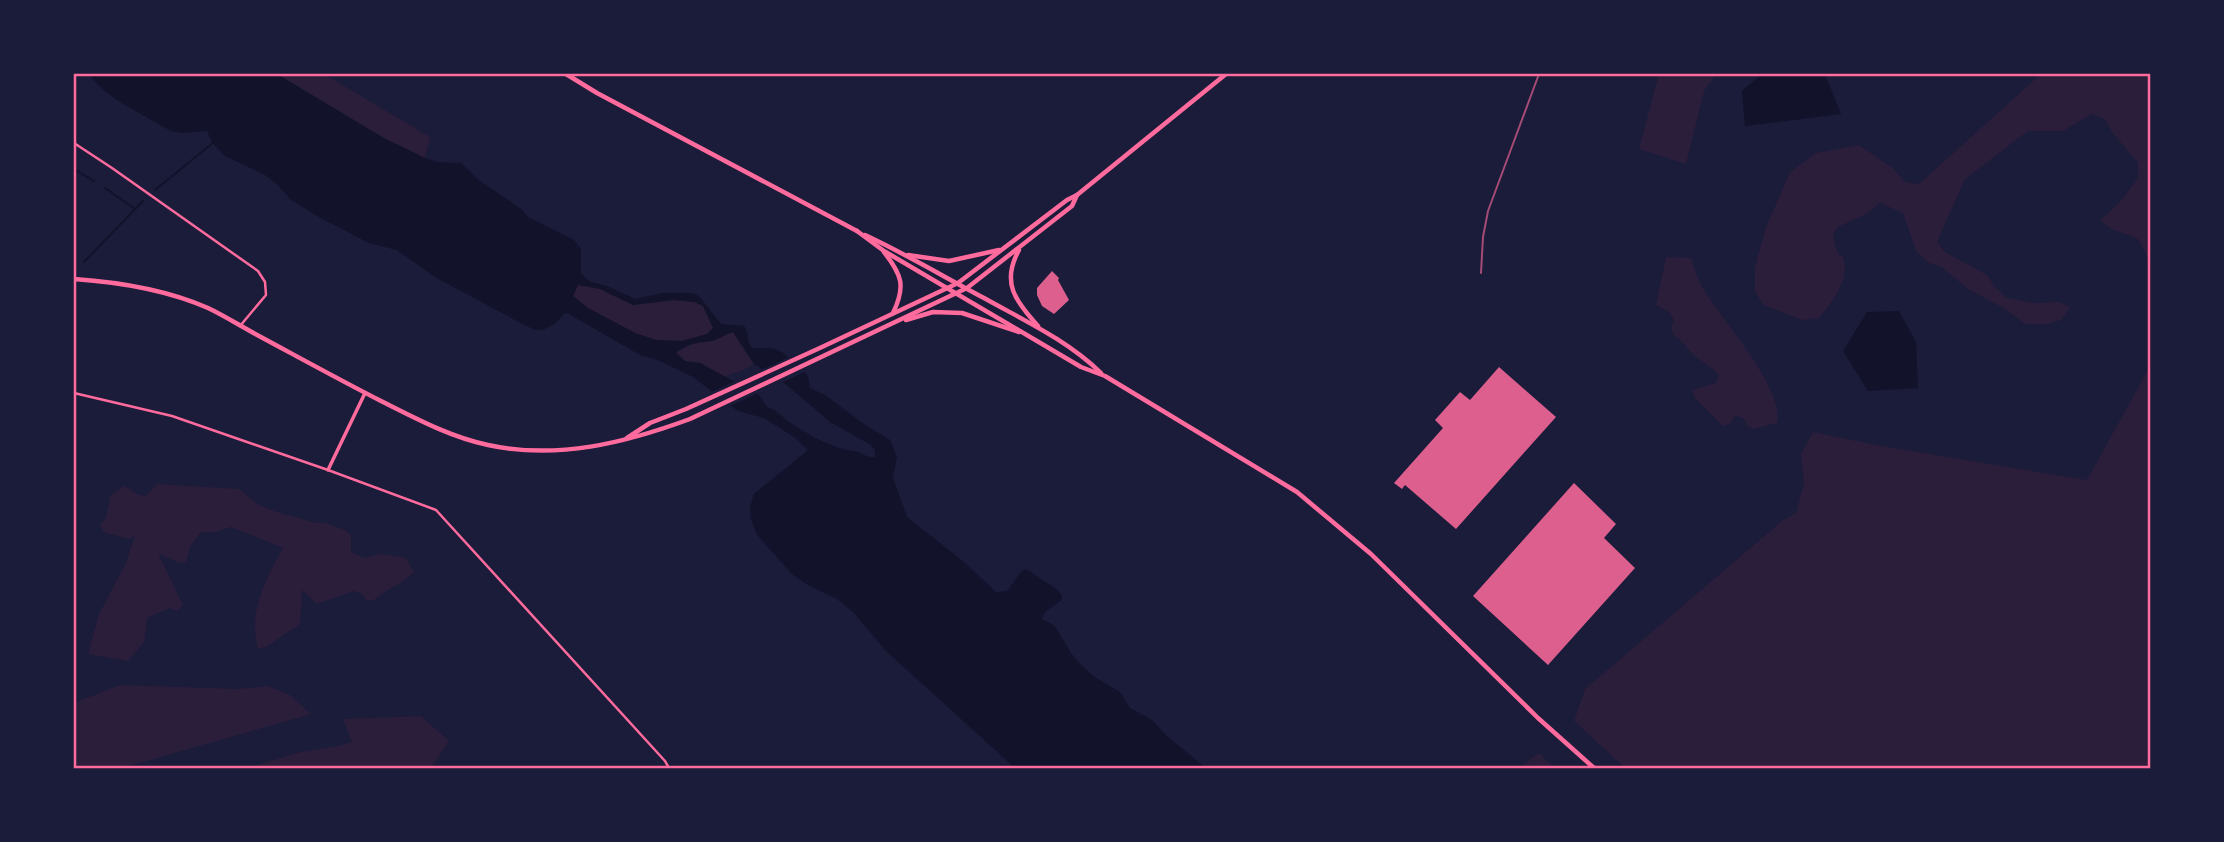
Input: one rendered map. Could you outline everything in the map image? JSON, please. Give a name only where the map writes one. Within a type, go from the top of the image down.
[{"type":"main road","points":[[566,74],[577,76],[643,118],[857,231],[908,255],[1038,326],[1086,359],[1105,376]]},
{"type":"main road","points":[[623,440],[650,423],[822,348],[958,283],[1077,195],[1226,74]]},
{"type":"main road","points":[[74,279],[171,295],[208,309],[365,393],[457,437],[488,445],[547,451],[588,448],[654,432],[690,419],[967,288],[1072,205],[1077,195]]},
{"type":"main road","points":[[857,231],[884,251],[946,288],[1081,367],[1105,376],[1297,492],[1371,554],[1538,718],[1594,768]]},
{"type":"main road","points":[[1020,248],[1011,268],[1011,283],[1021,308],[1038,326]]},
{"type":"main road","points":[[908,255],[949,261],[1003,249]]},
{"type":"main road","points":[[884,251],[895,266],[902,286],[893,313]]},
{"type":"main road","points":[[892,324],[933,312],[962,313],[1026,335]]},
{"type":"street","points":[[74,143],[258,271],[265,282],[266,295],[240,326]]},
{"type":"street","points":[[74,393],[172,416],[436,510],[669,768]]},
{"type":"street","points":[[328,470],[365,393]]},
{"type":"shaded area","points":[[89,74],[277,74],[384,138],[425,158],[438,162],[461,163],[528,217],[574,240],[581,249],[581,274],[591,282],[635,299],[662,293],[693,293],[699,296],[721,324],[744,326],[752,348],[772,348],[782,352],[808,376],[810,388],[825,395],[890,440],[897,457],[893,478],[907,517],[964,562],[996,592],[1007,591],[1025,569],[1055,588],[1062,598],[1042,619],[1055,626],[1080,664],[1096,678],[1120,692],[1130,708],[1152,720],[1206,768],[1015,768],[886,651],[853,612],[837,599],[792,574],[757,535],[750,507],[754,494],[808,450],[794,437],[764,418],[738,411],[693,377],[660,361],[640,355],[569,314],[565,313],[556,323],[543,330],[535,330],[515,320],[435,277],[397,250],[369,243],[291,200],[265,175],[225,156],[213,144],[207,131],[171,131],[115,99]],"holes":[[[578,285],[600,289],[633,305],[673,300],[695,302],[703,306],[713,328],[707,334],[682,341],[656,340],[635,333],[588,308],[573,296]],[[733,332],[754,364],[787,385],[830,422],[871,445],[875,450],[875,457],[820,440],[767,407],[759,395],[700,363],[685,361],[676,353],[688,345],[712,341]]]},
{"type":"shaded area","points":[[277,74],[324,74],[430,137],[425,158],[384,139]]},
{"type":"shaded area","points":[[1659,74],[1716,74],[1704,91],[1686,164],[1639,149]]},
{"type":"shaded area","points":[[1762,74],[1825,74],[1841,114],[1745,126],[1742,91]]},
{"type":"shaded area","points":[[2041,74],[2150,74],[2150,262],[2138,239],[2100,221],[2121,201],[2138,178],[2138,163],[2112,132],[2105,119],[2092,114],[2063,131],[2028,131],[1965,179],[1937,242],[1945,252],[1987,275],[2007,298],[2034,303],[2059,302],[2070,307],[2061,320],[2048,324],[2025,324],[2007,310],[1968,289],[1916,251],[1903,213],[1880,203],[1868,213],[1838,227],[1833,234],[1836,249],[1844,261],[1844,277],[1838,292],[1819,318],[1803,320],[1763,305],[1755,291],[1755,267],[1766,227],[1790,172],[1816,153],[1859,145],[1894,169],[1905,182],[1919,184]]},
{"type":"shaded area","points":[[1666,257],[1691,258],[1704,289],[1763,375],[1777,409],[1777,423],[1753,429],[1743,418],[1735,416],[1731,423],[1723,426],[1695,398],[1692,390],[1716,383],[1719,375],[1674,336],[1671,328],[1674,320],[1670,313],[1656,305]]},
{"type":"shaded area","points":[[578,284],[600,289],[633,305],[673,300],[695,302],[703,306],[713,328],[707,334],[682,341],[656,340],[635,333],[588,308],[573,296]]},
{"type":"shaded area","points":[[1899,311],[1916,342],[1918,388],[1868,391],[1843,351],[1867,312]]},
{"type":"shaded area","points":[[733,332],[754,364],[744,370],[723,377],[700,363],[685,361],[676,352],[697,342],[709,341]]},
{"type":"shaded area","points":[[2150,366],[2150,768],[1625,768],[1574,721],[1585,689],[1782,521],[1796,513],[1804,483],[1801,454],[1813,432],[2087,480]]},
{"type":"shaded area","points":[[157,484],[239,489],[259,505],[274,511],[345,530],[351,535],[351,552],[365,558],[381,554],[406,558],[414,572],[374,600],[366,600],[361,593],[353,591],[317,604],[302,590],[300,624],[266,647],[258,649],[255,622],[260,596],[283,548],[231,527],[216,532],[201,532],[191,545],[186,562],[179,563],[158,553],[183,605],[177,611],[170,608],[147,618],[144,642],[128,661],[88,654],[99,614],[126,563],[135,535],[129,539],[104,532],[100,525],[106,518],[111,494],[125,486],[138,495],[146,496]]},
{"type":"shaded area","points":[[120,685],[238,689],[268,686],[290,695],[311,714],[122,768],[74,768],[74,703]]},
{"type":"shaded area","points":[[421,716],[449,741],[431,768],[247,768],[301,752],[352,742],[343,719]]},
{"type":"shaded area","points":[[1539,753],[1555,768],[1519,768]]},
{"type":"pier","points":[[791,356],[807,371],[779,384],[759,371]]},
{"type":"pier","points":[[738,380],[761,392],[728,407],[709,393]]},
{"type":"building","points":[[1052,271],[1059,278],[1069,300],[1054,314],[1042,306],[1037,295],[1037,288]]},
{"type":"building","points":[[1499,367],[1556,417],[1456,529],[1405,485],[1402,489],[1394,483],[1443,428],[1435,420],[1460,392],[1470,400]]},
{"type":"building","points":[[1574,483],[1616,524],[1604,538],[1635,568],[1548,665],[1473,596]]},
{"type":"waterway","points":[[155,190],[214,142]]},
{"type":"waterway","points":[[74,169],[94,181]]},
{"type":"waterway","points":[[105,188],[135,209]]},
{"type":"waterway","points":[[84,262],[143,201]]},
{"type":"railway","points":[[1481,273],[1488,211],[1539,74]]}]
